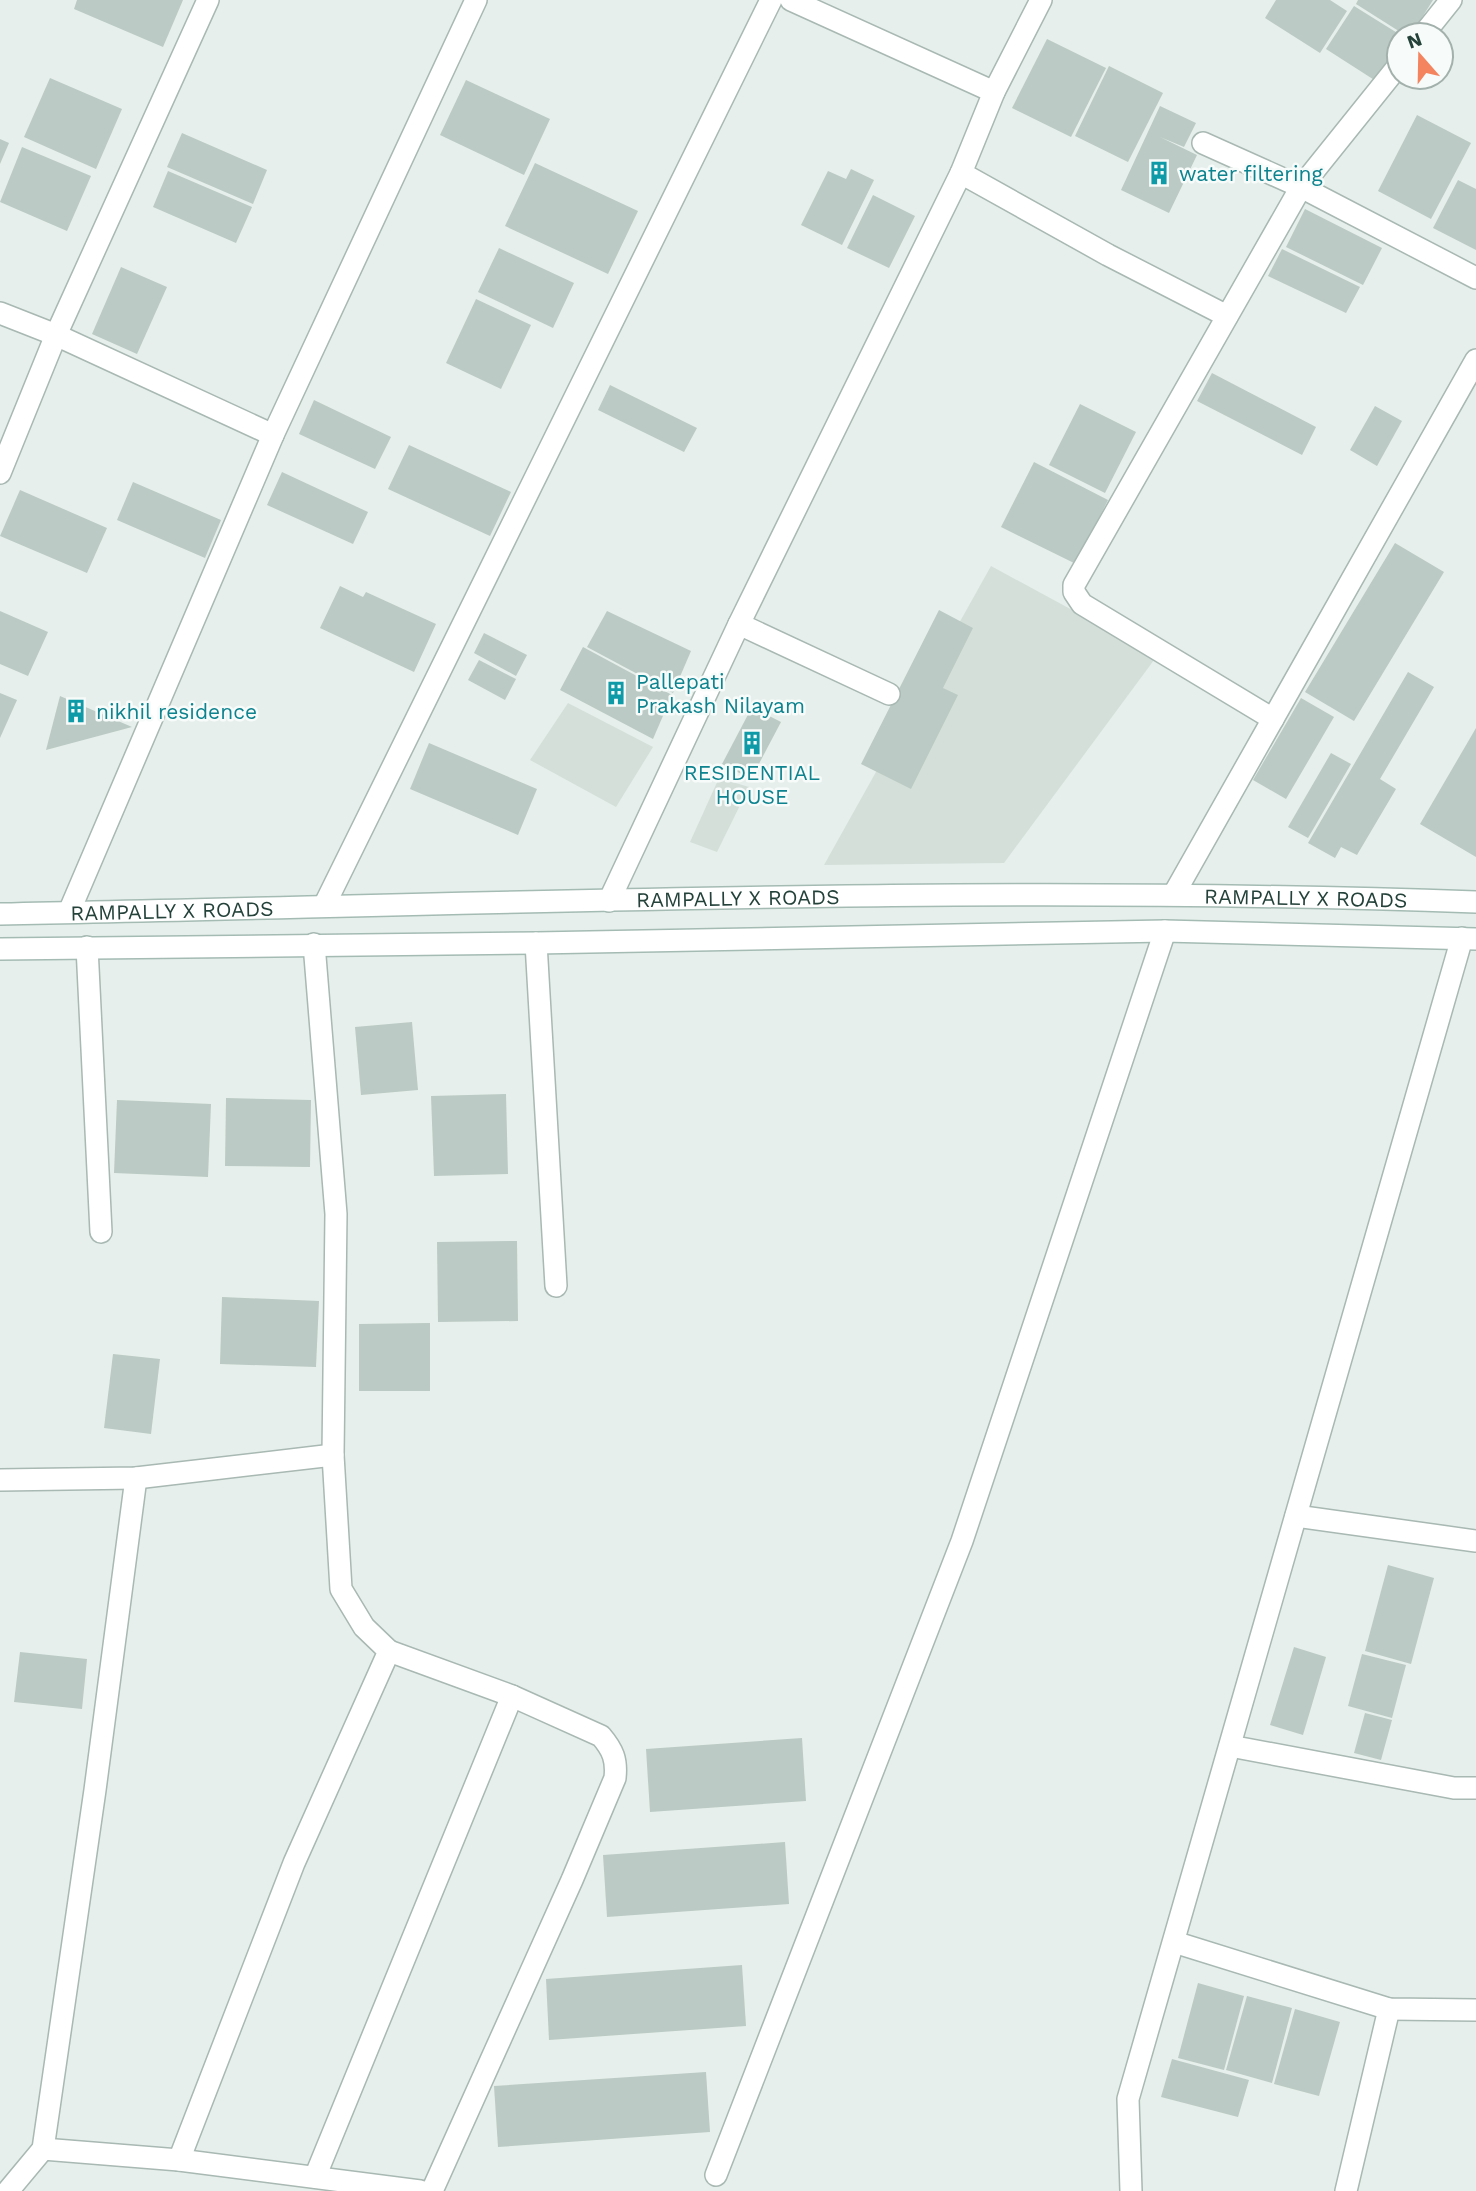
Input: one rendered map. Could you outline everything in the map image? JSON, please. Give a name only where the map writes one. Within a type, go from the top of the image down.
[{"type":"street","points":[[0,473],[56,335],[208,0]]},
{"type":"street","points":[[69,912],[273,435],[476,0]]},
{"type":"street","points":[[324,906],[771,0]]},
{"type":"street","points":[[791,0],[994,92]]},
{"type":"street","points":[[609,901],[739,624],[961,173],[994,92],[1041,0]]},
{"type":"street","points":[[1434,21],[1451,0]]},
{"type":"street","points":[[1273,719],[1082,604],[1073,592],[1074,584],[1301,187],[1385,82]]},
{"type":"street","points":[[1203,143],[1301,187],[1476,278]]},
{"type":"street","points":[[961,173],[1108,255],[1227,316]]},
{"type":"street","points":[[0,313],[56,335],[273,435]]},
{"type":"street","points":[[1174,894],[1476,360]]},
{"type":"street","points":[[739,624],[889,694]]},
{"type":"street","name":"RAMPALLY X ROADS","points":[[0,914],[609,901],[1174,894],[1476,902]]},
{"type":"street","points":[[716,2175],[962,1541],[1165,931]]},
{"type":"street","name":"RAMPALLY X ROADS","points":[[0,949],[536,943],[1165,931],[1469,938]]},
{"type":"street","points":[[1131,2191],[1128,2099],[1296,1516],[1469,938]]},
{"type":"street","points":[[536,943],[556,1286]]},
{"type":"street","points":[[314,944],[336,1214],[334,1455],[341,1589],[363,1627],[389,1651],[512,1696],[601,1735],[617,1762],[615,1778],[572,1880],[432,2191]]},
{"type":"street","points":[[87,947],[102,1231]]},
{"type":"street","points":[[0,1480],[136,1478],[334,1455]]},
{"type":"street","points":[[8,2191],[43,2149],[95,1790],[136,1478]]},
{"type":"street","points":[[1296,1516],[1476,1541]]},
{"type":"street","points":[[179,2160],[294,1863],[389,1651]]},
{"type":"street","points":[[315,2177],[512,1696]]},
{"type":"street","points":[[1230,1746],[1454,1788],[1476,1788]]},
{"type":"street","points":[[1174,1942],[1389,2010],[1476,2010]]},
{"type":"street","points":[[1346,2191],[1389,2010]]},
{"type":"street","points":[[43,2149],[179,2160],[420,2191]]},
{"type":"shaded area","points":[[991,566],[1157,656],[1004,863],[824,865]]},
{"type":"shaded area","points":[[568,703],[653,747],[616,807],[530,760]]},
{"type":"shaded area","points":[[719,778],[749,787],[717,852],[690,842]]},
{"type":"building","points":[[77,0],[183,0],[163,47],[74,9]]},
{"type":"building","points":[[1276,0],[1330,0],[1347,11],[1320,53],[1265,18]]},
{"type":"building","points":[[1358,0],[1433,0],[1420,21],[1385,22],[1356,4]]},
{"type":"building","points":[[1354,6],[1385,25],[1385,73],[1379,83],[1326,49]]},
{"type":"building","points":[[1047,39],[1106,68],[1071,137],[1012,108]]},
{"type":"building","points":[[1109,66],[1163,93],[1128,162],[1075,136]]},
{"type":"building","points":[[50,78],[122,109],[96,169],[24,137]]},
{"type":"building","points":[[466,80],[550,119],[524,175],[440,135]]},
{"type":"building","name":"water filtering","points":[[1160,106],[1196,123],[1184,147],[1160,137],[1197,155],[1169,213],[1121,190]]},
{"type":"building","points":[[1417,115],[1471,143],[1431,219],[1378,191]]},
{"type":"building","points":[[182,133],[267,170],[253,204],[167,167]]},
{"type":"building","points":[[0,139],[9,143],[0,164]]},
{"type":"building","points":[[22,147],[91,176],[67,231],[0,202]]},
{"type":"building","points":[[535,163],[638,211],[608,274],[505,226]]},
{"type":"building","points":[[851,169],[874,180],[842,245],[801,225],[828,171],[846,179]]},
{"type":"building","points":[[168,171],[252,207],[236,243],[153,207]]},
{"type":"building","points":[[1458,180],[1476,189],[1476,250],[1433,228]]},
{"type":"building","points":[[873,195],[915,216],[889,268],[847,248]]},
{"type":"building","points":[[1305,209],[1382,248],[1363,285],[1286,247]]},
{"type":"building","points":[[499,248],[574,283],[553,328],[478,292]]},
{"type":"building","points":[[1282,249],[1360,287],[1346,313],[1268,276]]},
{"type":"building","points":[[121,267],[167,287],[137,354],[92,334]]},
{"type":"building","points":[[476,299],[531,325],[501,389],[446,363]]},
{"type":"building","points":[[1212,373],[1316,427],[1302,455],[1197,401]]},
{"type":"building","points":[[610,385],[697,428],[684,452],[598,410]]},
{"type":"building","points":[[314,400],[391,437],[375,469],[299,434]]},
{"type":"building","points":[[1080,404],[1136,432],[1105,493],[1049,465]]},
{"type":"building","points":[[1375,406],[1402,421],[1377,466],[1350,450]]},
{"type":"building","points":[[409,445],[511,492],[490,536],[388,489]]},
{"type":"building","points":[[1034,462],[1108,500],[1076,564],[1001,527]]},
{"type":"building","points":[[282,472],[368,512],[353,544],[267,505]]},
{"type":"building","points":[[133,482],[221,520],[205,558],[117,520]]},
{"type":"building","points":[[20,490],[107,528],[87,573],[0,536]]},
{"type":"building","points":[[1395,543],[1444,572],[1354,721],[1305,692]]},
{"type":"building","points":[[340,586],[363,597],[366,592],[436,624],[414,672],[320,628]]},
{"type":"building","points":[[939,610],[973,628],[943,688],[958,695],[911,789],[861,764]]},
{"type":"building","points":[[0,611],[48,632],[28,676],[0,664]]},
{"type":"building","points":[[607,611],[691,651],[673,693],[587,647]]},
{"type":"building","points":[[484,633],[527,655],[516,676],[474,653]]},
{"type":"building","name":"Pallepati Prakash Nilayam","points":[[583,647],[672,695],[653,739],[560,690]]},
{"type":"building","points":[[479,660],[516,679],[505,700],[468,680]]},
{"type":"building","points":[[1408,672],[1434,687],[1380,779],[1396,789],[1357,855],[1341,847],[1335,858],[1308,843]]},
{"type":"building","points":[[0,693],[17,700],[0,738]]},
{"type":"building","name":"nikhil residence","points":[[60,696],[132,727],[46,750]]},
{"type":"building","points":[[1301,698],[1334,717],[1286,799],[1253,780]]},
{"type":"building","name":"RESIDENTIAL HOUSE","points":[[752,707],[781,722],[751,779],[722,764]]},
{"type":"building","points":[[1476,728],[1476,857],[1420,824]]},
{"type":"building","points":[[429,743],[537,789],[518,835],[410,789]]},
{"type":"building","points":[[1331,753],[1351,764],[1308,838],[1288,827]]},
{"type":"building","points":[[412,1022],[418,1090],[361,1095],[355,1027]]},
{"type":"building","points":[[506,1094],[508,1174],[434,1176],[431,1096]]},
{"type":"building","points":[[226,1098],[311,1100],[310,1167],[225,1166]]},
{"type":"building","points":[[117,1100],[211,1104],[208,1177],[114,1173]]},
{"type":"building","points":[[517,1241],[518,1321],[438,1322],[437,1242]]},
{"type":"building","points":[[222,1297],[319,1301],[316,1367],[220,1364]]},
{"type":"building","points":[[430,1323],[430,1391],[359,1391],[359,1324]]},
{"type":"building","points":[[113,1354],[160,1359],[151,1434],[104,1428]]},
{"type":"building","points":[[1388,1565],[1434,1578],[1411,1664],[1365,1651]]},
{"type":"building","points":[[1294,1647],[1326,1657],[1303,1735],[1270,1725]]},
{"type":"building","points":[[20,1652],[87,1659],[82,1709],[14,1702]]},
{"type":"building","points":[[1362,1654],[1406,1665],[1392,1718],[1348,1706]]},
{"type":"building","points":[[1365,1713],[1392,1720],[1381,1760],[1354,1753]]},
{"type":"building","points":[[802,1738],[806,1801],[650,1812],[646,1749]]},
{"type":"building","points":[[785,1842],[789,1904],[607,1917],[603,1855]]},
{"type":"building","points":[[742,1965],[746,2026],[549,2040],[546,1979]]},
{"type":"building","points":[[1198,1983],[1244,1996],[1224,2070],[1178,2058]]},
{"type":"building","points":[[1247,1996],[1292,2008],[1272,2083],[1226,2070]]},
{"type":"building","points":[[1295,2009],[1340,2022],[1319,2096],[1274,2084]]},
{"type":"building","points":[[1172,2059],[1249,2080],[1238,2117],[1161,2097]]},
{"type":"building","points":[[706,2072],[710,2132],[498,2147],[494,2086]]},
{"type":"place","name":"water filtering","points":[[1159,173]]},
{"type":"place","name":"Pallepati Prakash Nilayam","points":[[616,693]]},
{"type":"place","name":"nikhil residence","points":[[76,711]]},
{"type":"place","name":"RESIDENTIAL HOUSE","points":[[752,743]]}]
